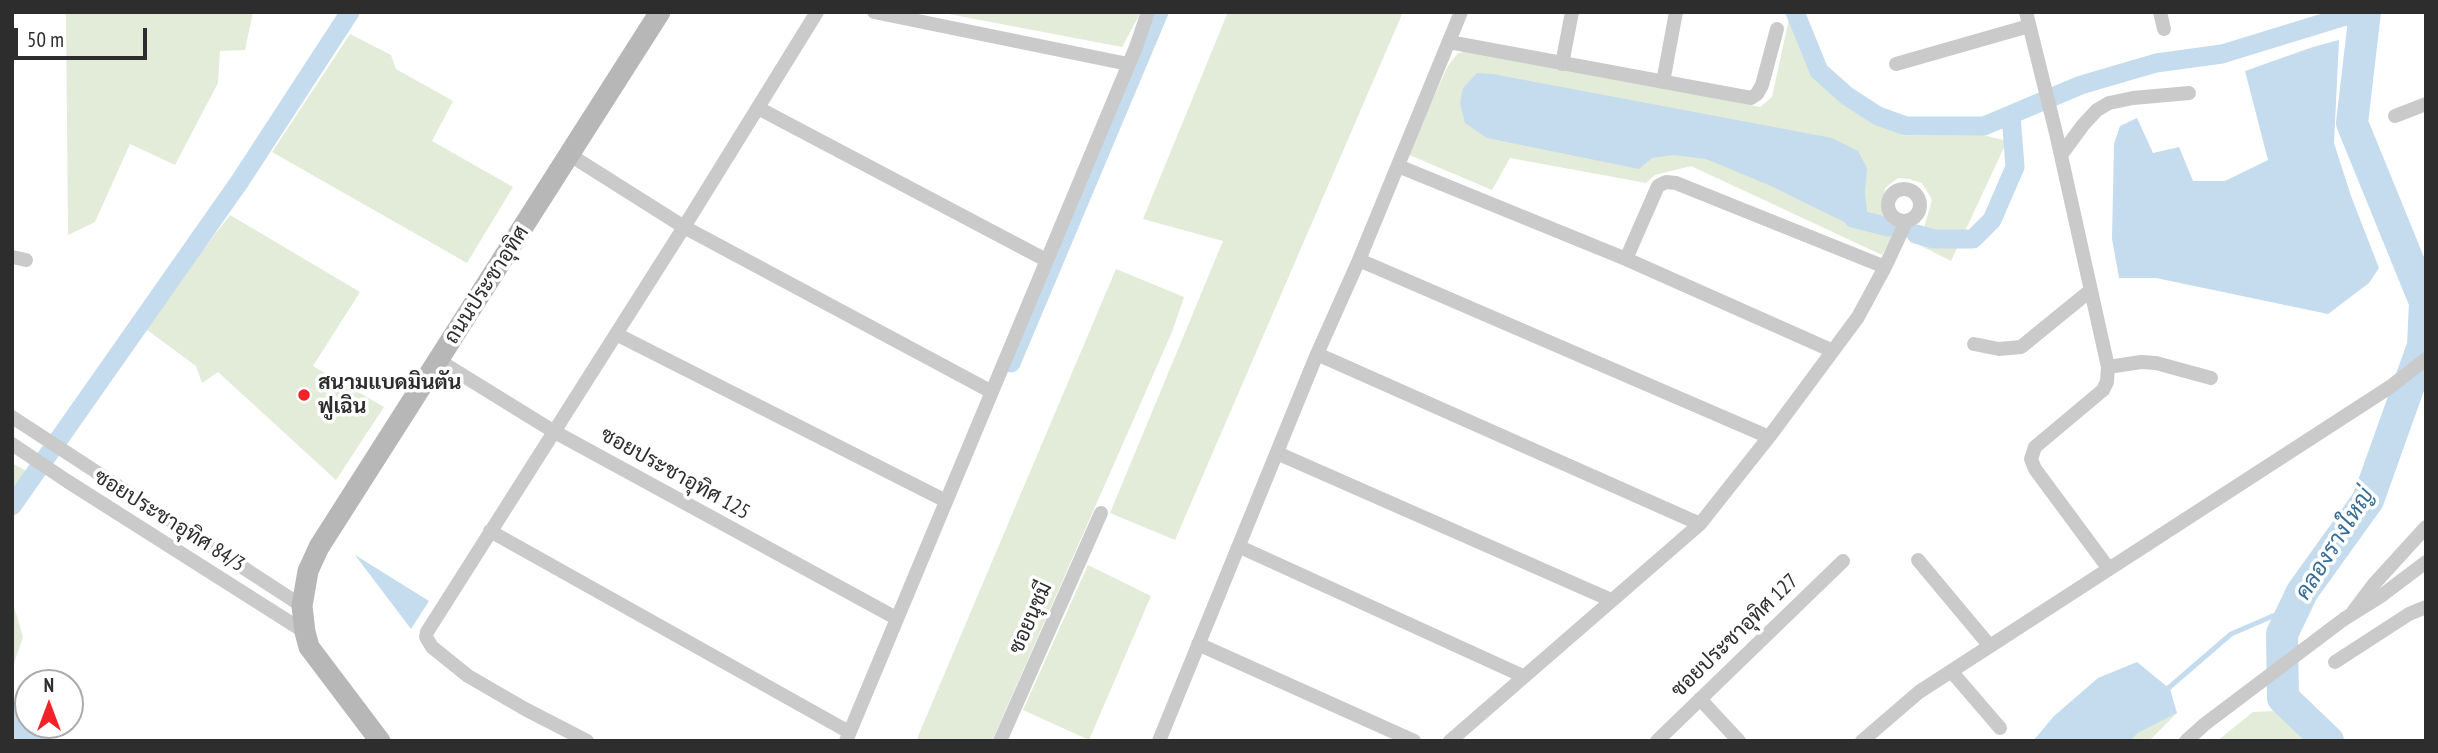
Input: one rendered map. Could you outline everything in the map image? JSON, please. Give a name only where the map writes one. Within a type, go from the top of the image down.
[{"type":"main road","name":"ถนนประชาอุทิศ","points":[[380,741],[309,647],[304,632],[302,606],[308,571],[319,547],[660,12]]},
{"type":"street","points":[[587,741],[468,676],[437,653],[426,637],[430,625],[684,227],[817,12]]},
{"type":"street","points":[[874,12],[1128,64]]},
{"type":"street","points":[[490,531],[847,736],[1128,64],[1147,12]]},
{"type":"street","points":[[1159,741],[1317,354],[1359,260],[1461,12]]},
{"type":"street","points":[[1562,64],[1573,12]]},
{"type":"street","points":[[1664,82],[1676,12]]},
{"type":"street","points":[[2160,12],[2164,29]]},
{"type":"street","points":[[1896,64],[2027,19],[2056,133],[2108,367],[2107,382],[2103,390],[2035,447],[2031,459],[2035,469],[2109,569]]},
{"type":"street","points":[[1449,42],[1751,98],[1758,94],[1762,85],[1777,29]]},
{"type":"street","points":[[2061,155],[2082,125],[2109,103],[2189,93]]},
{"type":"street","points":[[2395,116],[2426,104]]},
{"type":"street","points":[[758,108],[1046,260]]},
{"type":"street","points":[[570,155],[684,227],[992,392]]},
{"type":"street","points":[[1398,166],[1626,259],[1833,351]]},
{"type":"street","points":[[1626,259],[1658,186],[1666,182],[1691,187],[1885,267]]},
{"type":"street","points":[[1450,741],[1700,524],[1858,317],[1906,222]]},
{"type":"street","points":[[1359,260],[1769,437]]},
{"type":"street","points":[[1974,344],[1999,349],[2021,347],[2091,290]]},
{"type":"street","points":[[616,334],[946,501]]},
{"type":"street","points":[[1317,354],[1700,524]]},
{"type":"street","points":[[1862,741],[1899,707],[1989,645],[2390,387],[2426,359]]},
{"type":"street","name":"ซอยประชาอุทิศ 125","points":[[439,360],[553,431],[896,618]]},
{"type":"street","points":[[2108,367],[2141,362],[2155,363],[2211,378]]},
{"type":"street","name":"ซอยประชาอุทิศ 84/3","points":[[12,417],[302,606]]},
{"type":"street","name":"ซอยประชาอุทิศ 84/3","points":[[17,447],[304,632]]},
{"type":"street","points":[[1277,453],[1611,600]]},
{"type":"street","name":"ซอยนุชมี","points":[[1000,741],[1101,513]]},
{"type":"street","points":[[2348,616],[2426,527]]},
{"type":"street","points":[[1240,547],[1524,676]]},
{"type":"street","points":[[1918,560],[1989,645]]},
{"type":"street","name":"ซอยประชาอุทิศ 127","points":[[1657,741],[1843,561]]},
{"type":"street","points":[[2186,741],[2205,723],[2348,616],[2381,596],[2426,562]]},
{"type":"street","points":[[2335,662],[2409,614],[2426,607]]},
{"type":"street","points":[[1198,644],[1414,741]]},
{"type":"street","points":[[1951,671],[2000,728]]},
{"type":"street","points":[[1700,699],[1739,741]]},
{"type":"green space","points":[[66,12],[253,12],[245,50],[220,51],[218,83],[175,165],[130,144],[95,222],[68,235]]},
{"type":"green space","points":[[938,12],[1141,12],[1122,47]]},
{"type":"green space","points":[[1228,12],[1403,12],[1175,540],[1110,513],[1223,241],[1143,219]]},
{"type":"green space","points":[[1789,19],[1811,73],[1856,109],[1904,136],[1983,135],[2007,141],[1951,261],[1919,245],[1932,200],[1922,183],[1909,179],[1898,178],[1885,188],[1883,205],[1887,223],[1897,228],[1882,255],[1691,166],[1655,175],[1646,183],[1510,158],[1492,190],[1407,154],[1448,66],[1458,53],[1472,50],[1760,107],[1772,97]]},
{"type":"green space","points":[[350,34],[391,55],[396,69],[453,101],[432,141],[513,187],[467,263],[272,152]]},
{"type":"green space","points":[[230,215],[360,292],[313,366],[384,407],[336,480],[218,372],[202,383],[196,366],[143,327]]},
{"type":"green space","points":[[1116,269],[1184,297],[1172,332],[992,741],[916,741]]},
{"type":"green space","points":[[12,463],[28,472],[12,494]]},
{"type":"green space","points":[[1088,565],[1151,596],[1089,740],[1023,710]]},
{"type":"green space","points":[[12,600],[23,637],[12,669]]},
{"type":"green space","points":[[2273,711],[2290,718],[2313,741],[2217,741],[2253,712]]},
{"type":"green space","points":[[2177,713],[2149,741],[2130,741],[2138,733]]},
{"type":"water","points":[[2339,40],[2334,143],[2379,268],[2369,283],[2328,314],[2156,278],[2119,278],[2112,239],[2114,144],[2120,126],[2137,118],[2153,153],[2179,147],[2193,181],[2225,181],[2268,160],[2245,71]]},
{"type":"water","points":[[1477,73],[1832,138],[1858,151],[1867,168],[1865,192],[1868,223],[1886,232],[1869,230],[1842,221],[1771,186],[1706,159],[1673,155],[1652,158],[1639,169],[1487,138],[1465,123],[1460,103],[1463,88]]},
{"type":"water","points":[[355,555],[429,601],[411,629]]},
{"type":"water","points":[[2137,662],[2170,689],[2177,713],[2138,733],[2130,741],[2033,741],[2054,716],[2098,678]]},
{"type":"water","points":[[12,705],[14,739],[49,741],[12,741]]},
{"type":"waterway","points":[[12,506],[240,181],[350,12]]},
{"type":"waterway","points":[[1011,363],[1159,12]]},
{"type":"waterway","points":[[1795,12],[1819,71],[1847,96],[1878,116],[1906,126],[1984,126],[2081,85],[2156,63],[2222,54],[2359,12]]},
{"type":"waterway","name":"คลองรางใหญ่","points":[[2328,741],[2283,698],[2282,634],[2302,592],[2368,500],[2423,346],[2425,302],[2352,123],[2365,12]]},
{"type":"waterway","points":[[1916,234],[1934,239],[1973,239],[1992,220],[2015,167],[2011,115]]},
{"type":"waterway","points":[[1853,218],[1888,227]]},
{"type":"waterway","points":[[2165,691],[2231,634],[2296,606]]},
{"type":"place","name":"สนามแบดมินตัน ฟูเฉิน","points":[[304,395]]}]
